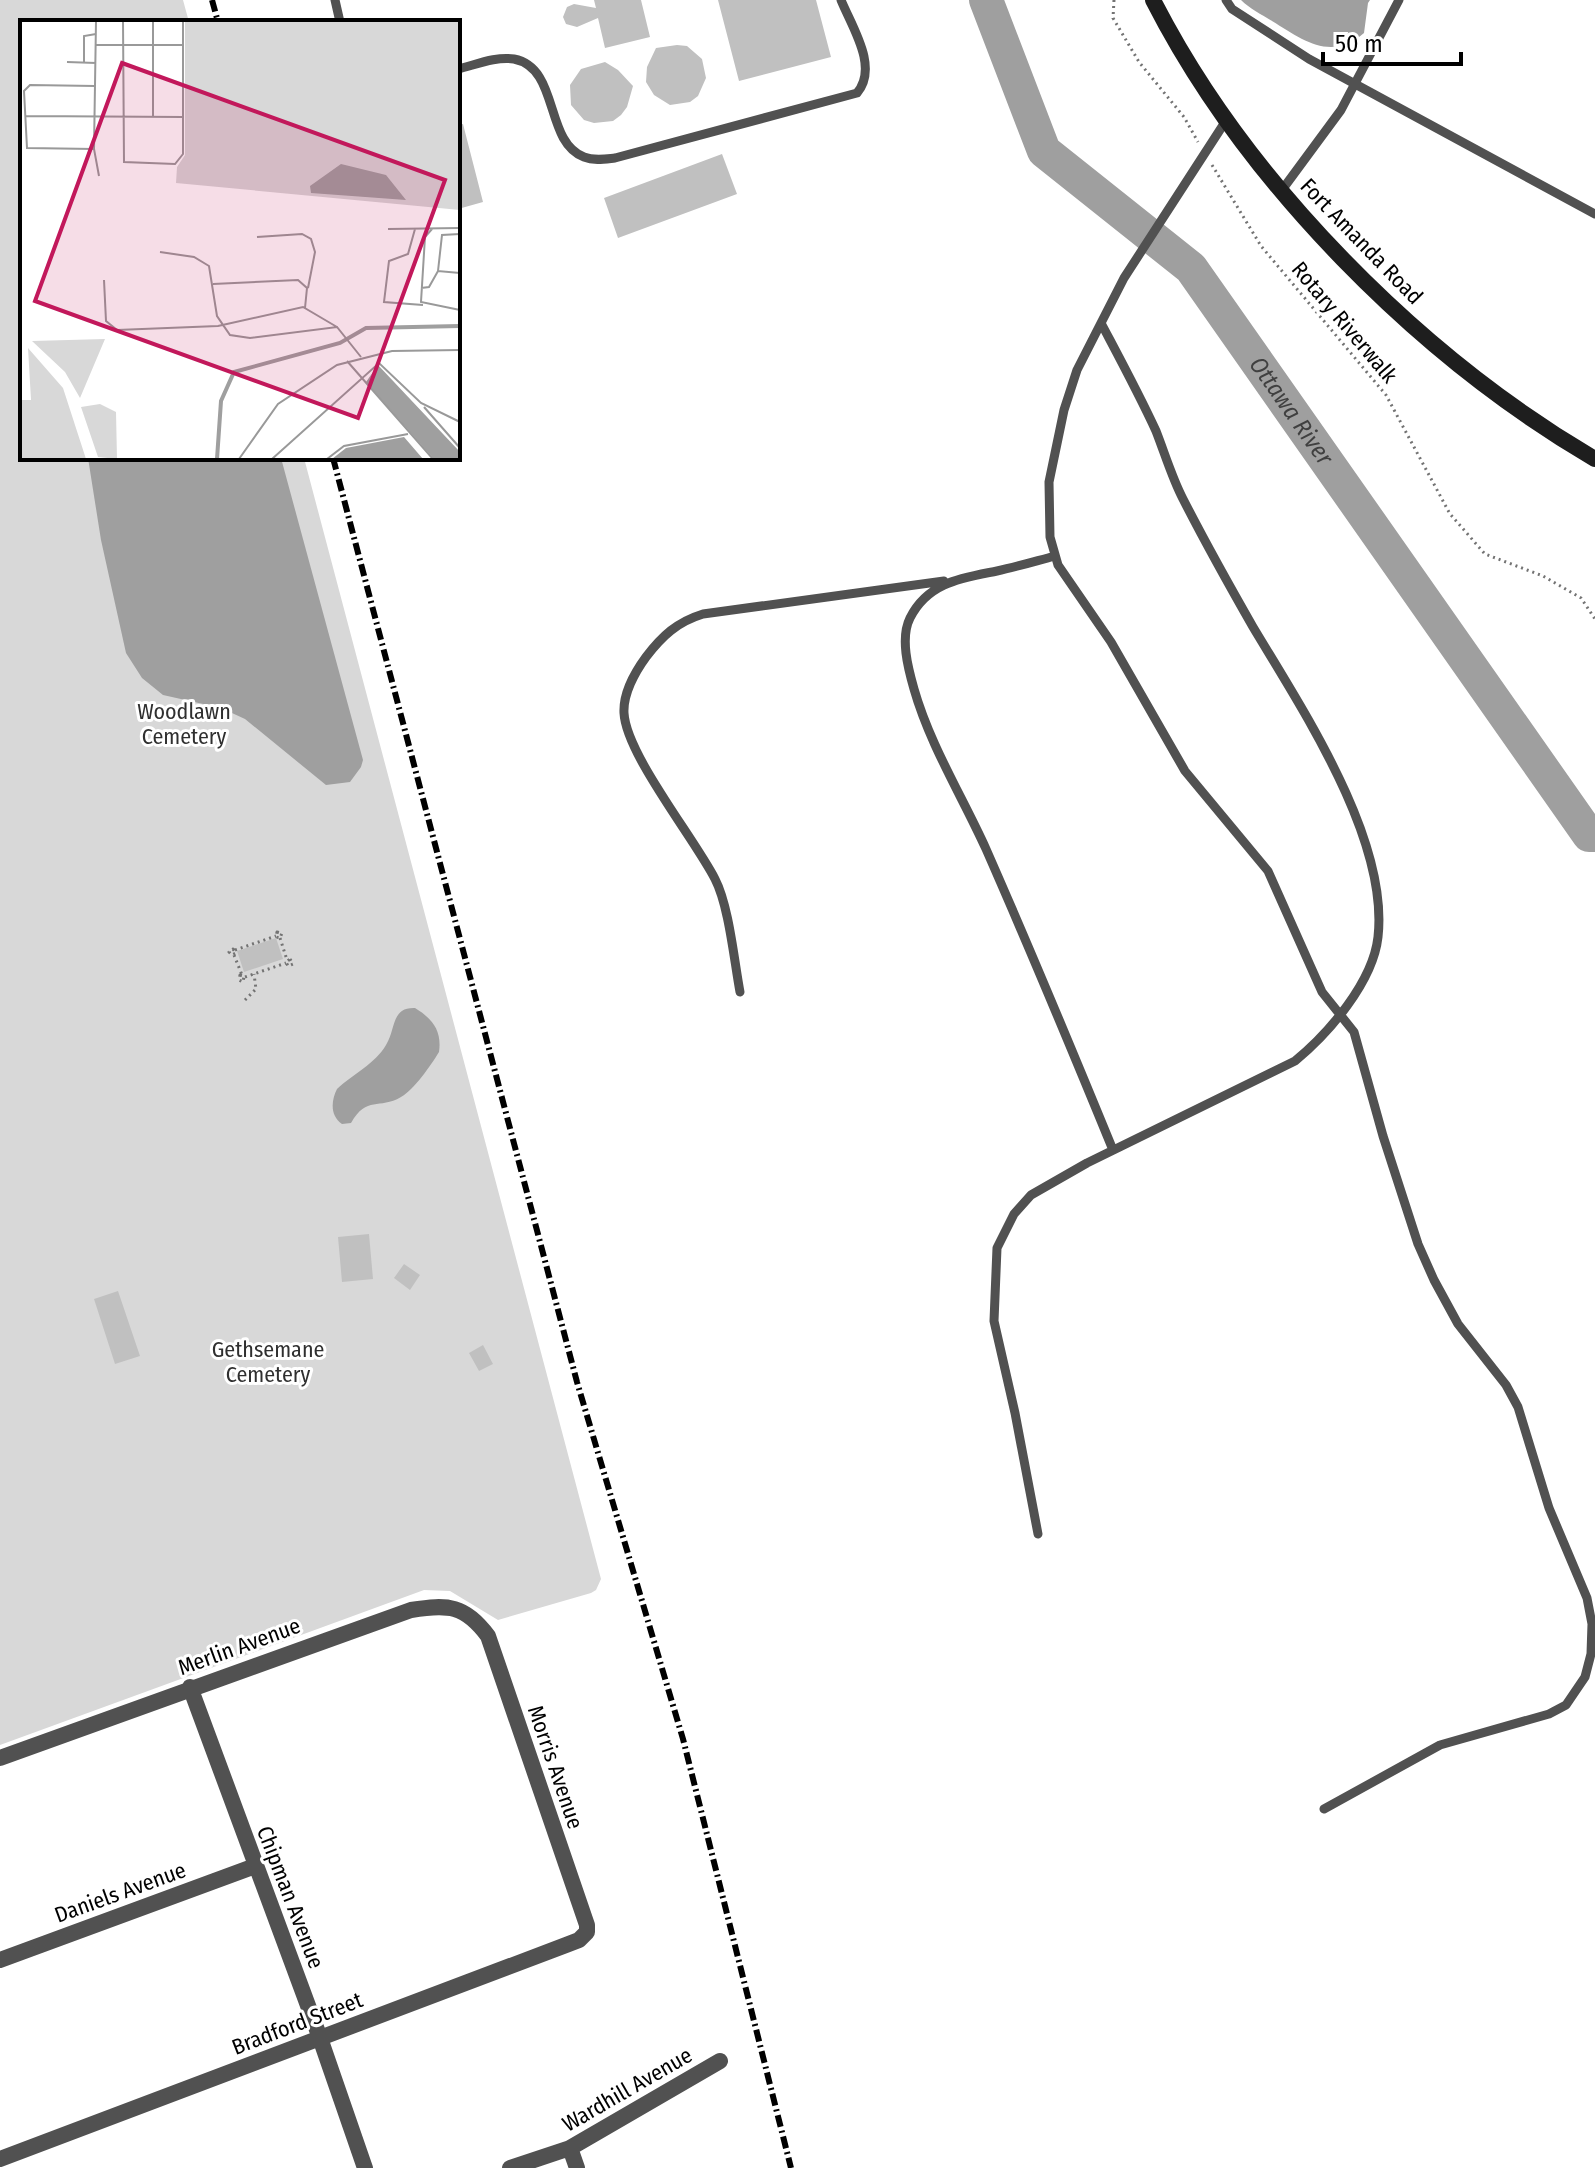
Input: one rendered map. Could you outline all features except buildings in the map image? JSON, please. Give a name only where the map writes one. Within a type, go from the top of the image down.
[{"type":"street","name":"Fort Amanda Road","points":[[1153,0],[1227,119],[1328,244],[1430,341],[1497,393],[1595,459]]},
{"type":"street","name":"Merlin Avenue","points":[[0,1758],[190,1687],[411,1610],[446,1607],[466,1612],[488,1636]]},
{"type":"street","name":"Morris Avenue","points":[[488,1636],[583,1912]]},
{"type":"street","name":"Chipman Avenue","points":[[190,1687],[365,2168]]},
{"type":"street","name":"Daniels Avenue","points":[[0,1960],[255,1866]]},
{"type":"street","name":"Bradford Street","points":[[0,2159],[579,1940],[587,1932],[583,1912]]},
{"type":"street","name":"Wardhill Avenue","points":[[510,2168],[570,2148],[720,2061]]},
{"type":"street","points":[[570,2148],[577,2168]]},
{"type":"lane","points":[[335,0],[340,20]]},
{"type":"lane","points":[[460,69],[501,59],[523,63],[535,72],[544,87],[567,142],[575,152],[585,158],[615,158],[857,93],[865,80],[865,61],[841,0]]},
{"type":"lane","points":[[1226,0],[1232,9],[1309,59],[1595,214]]},
{"type":"lane","points":[[1282,190],[1341,110],[1399,0]]},
{"type":"lane","points":[[1227,119],[1124,278],[1077,370],[1064,410],[1049,482],[1048,516],[1055,556],[1072,588],[1111,642],[1185,771],[1268,871],[1315,979],[1354,1032],[1391,1163],[1418,1244],[1458,1324],[1506,1385],[1518,1407],[1549,1508],[1587,1598],[1592,1624],[1591,1654],[1585,1677],[1566,1705],[1549,1714],[1440,1745],[1324,1809]]},
{"type":"lane","points":[[1038,1534],[994,1321],[997,1248],[1014,1214],[1031,1195],[1113,1150],[1295,1061],[1316,1043],[1355,995],[1378,939],[1375,876],[1365,843],[1326,754],[1181,495],[1140,397],[1101,323]]},
{"type":"lane","points":[[740,992],[717,882],[639,756],[629,732],[624,713],[626,697],[638,668],[661,637],[689,618],[703,614],[951,580],[1055,556]]},
{"type":"lane","points":[[951,580],[922,601],[910,618],[907,660],[914,690],[927,727],[1046,987],[1113,1150]]},
{"type":"path","name":"Rotary Riverwalk","points":[[1114,0],[1113,18],[1139,62],[1184,117],[1261,246],[1386,395],[1450,514],[1485,554],[1543,576],[1581,598],[1595,619]]},
{"type":"path","points":[[278,937],[287,962],[254,974],[243,976],[234,952],[278,937]]},
{"type":"path","points":[[245,1000],[256,989],[254,974]]},
{"type":"green space","name":"Gethsemane Cemetery","points":[[0,0],[183,0],[188,20],[20,20],[20,460],[305,460],[601,1579],[591,1593],[498,1620],[450,1591],[424,1590],[0,1745]]},
{"type":"shaded area","points":[[1241,0],[1370,0],[1364,33],[1352,42],[1329,47],[1306,41]]},
{"type":"shaded area","points":[[88,460],[282,460],[363,760],[350,782],[326,785],[245,719],[221,708],[163,695],[142,678],[126,653],[101,540]]},
{"type":"shaded area","points":[[415,1008],[435,1026],[439,1052],[406,1094],[393,1101],[368,1106],[351,1123],[342,1124],[335,1117],[333,1108],[337,1089],[381,1052],[398,1015]]},
{"type":"waterway","name":"Ottawa River","points":[[986,0],[1044,151],[1191,268],[1589,835],[1595,835]]},
{"type":"railway","points":[[212,0],[217,20]]},
{"type":"railway","points":[[334,460],[577,1382],[683,1739],[791,2168]]},
{"type":"park label","name":"Woodlawn Cemetery","points":[[184,724]]}]
